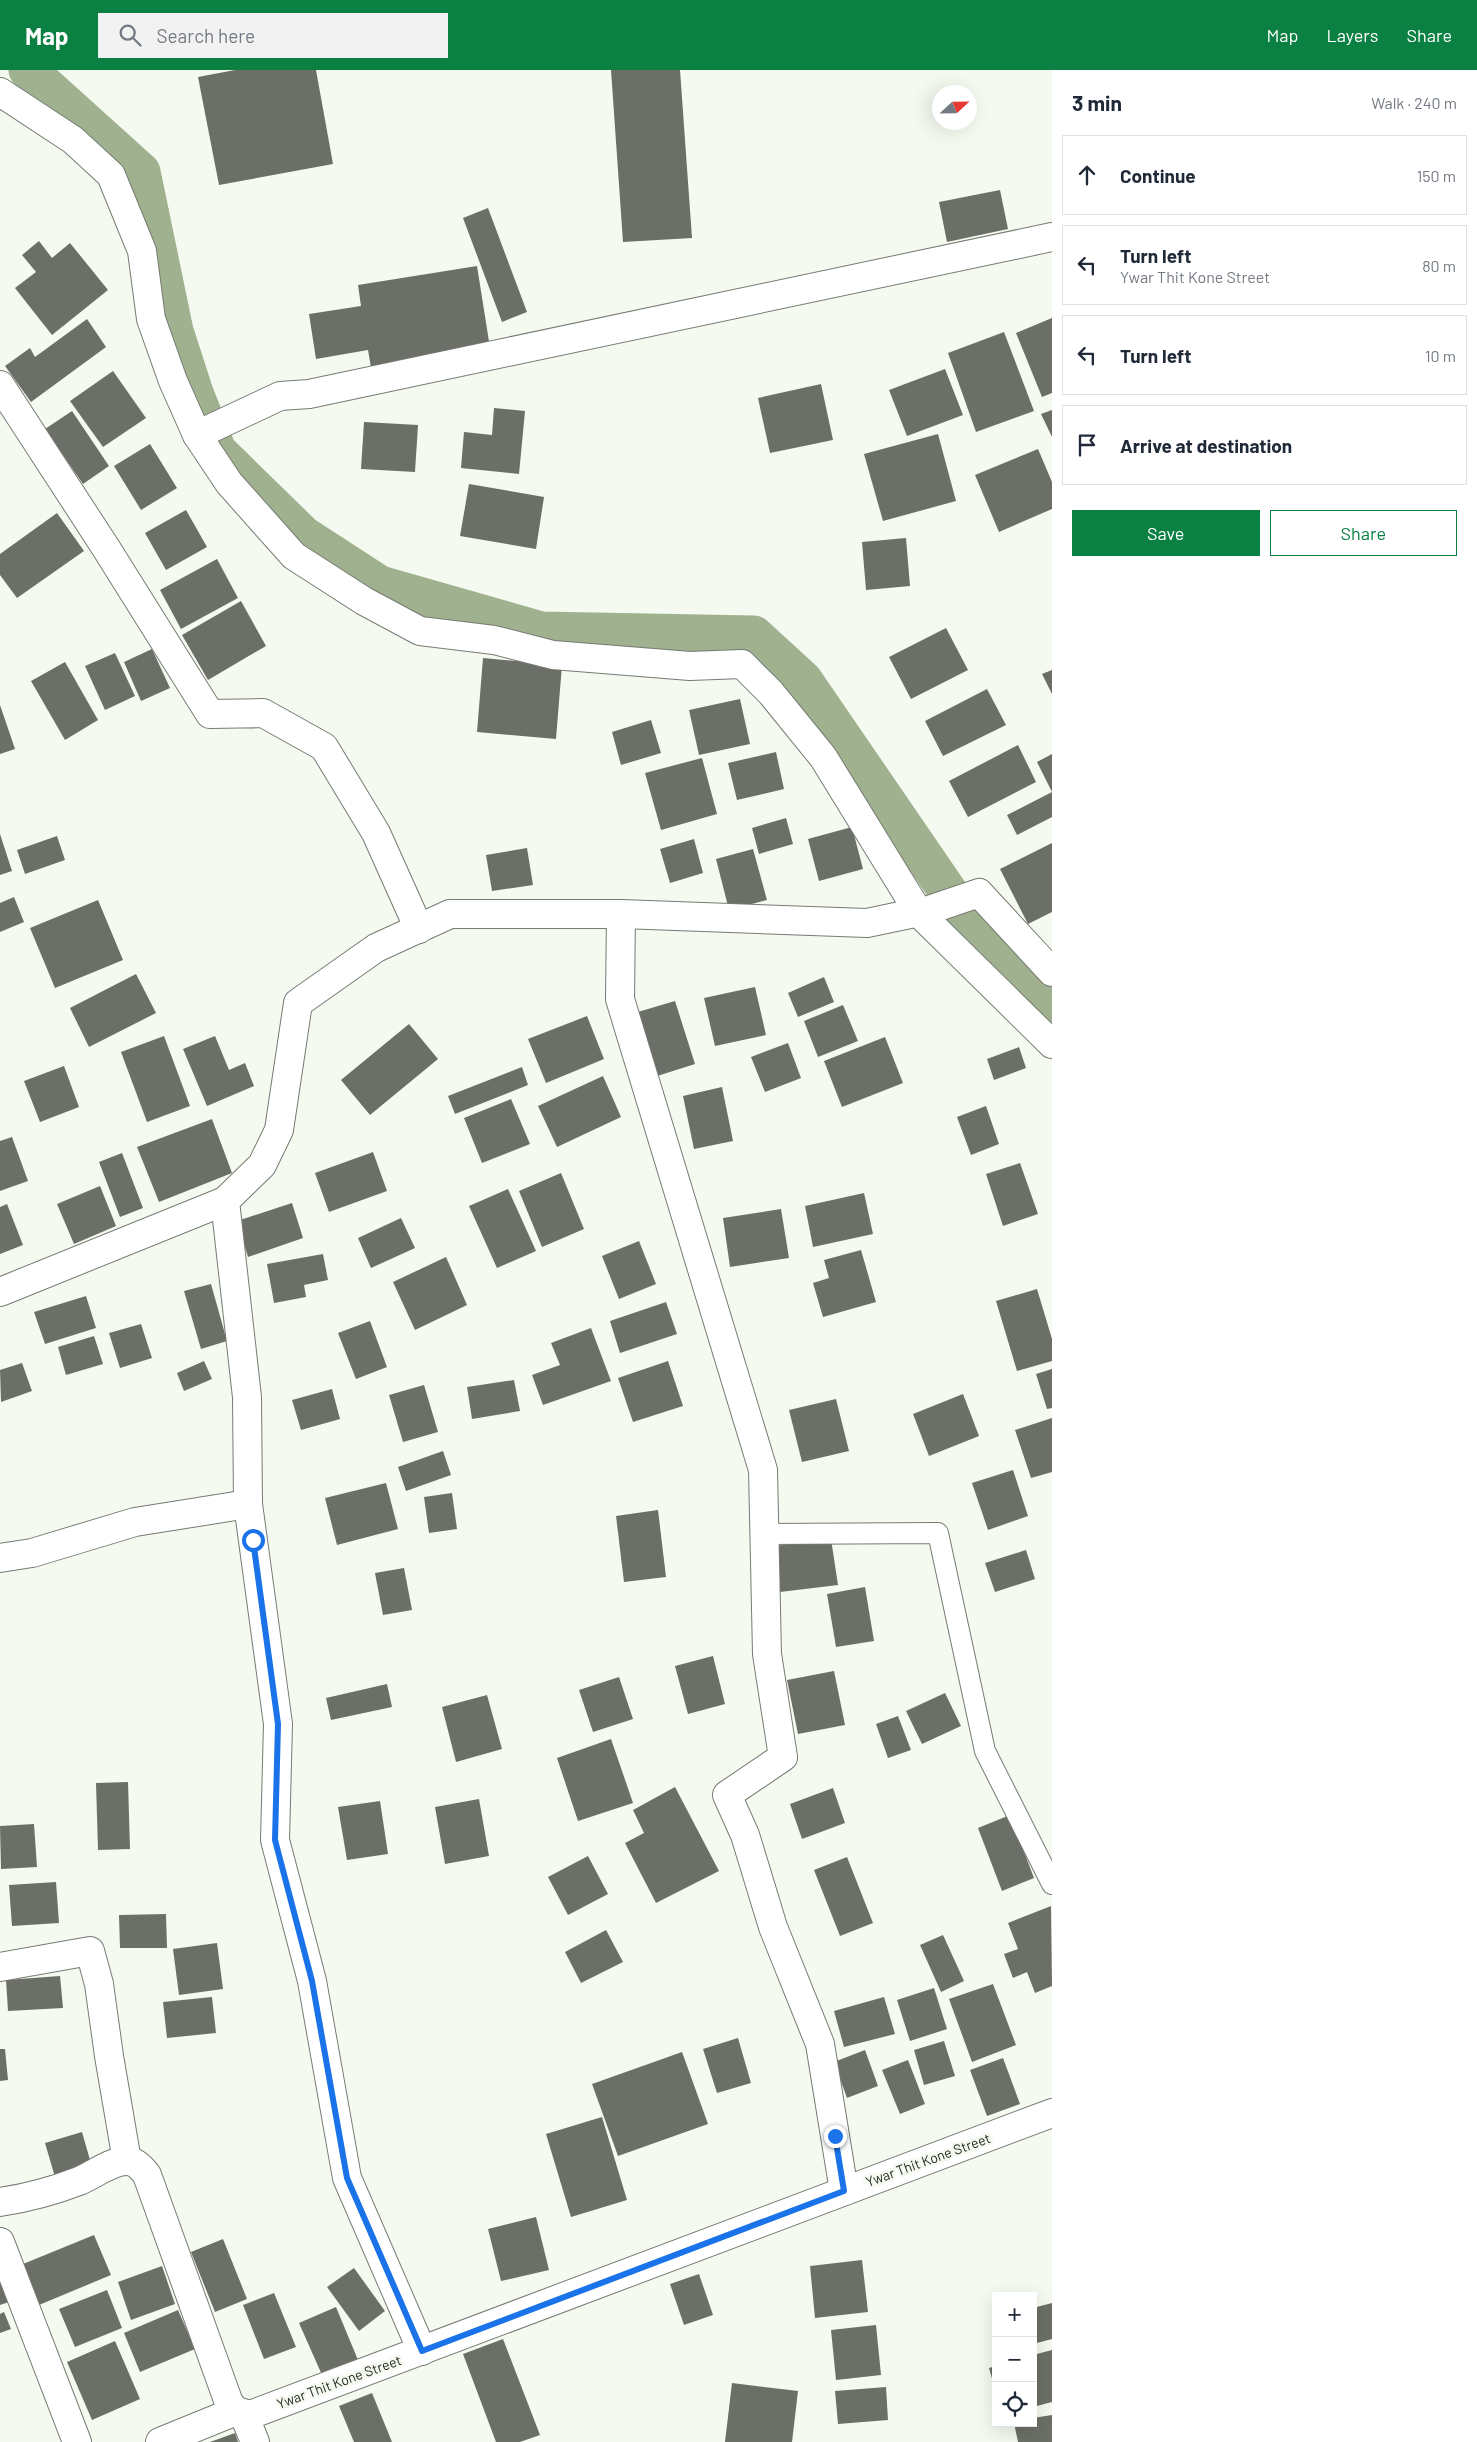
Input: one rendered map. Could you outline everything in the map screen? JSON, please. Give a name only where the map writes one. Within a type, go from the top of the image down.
[{"type":"street","points":[[0,92],[73,140],[111,175],[142,251],[151,319],[173,381],[198,434],[229,483],[294,556],[364,601],[420,631],[494,640],[553,655],[690,666],[742,664],[771,694],[823,758],[924,912],[1052,1044]]},
{"type":"street","points":[[198,434],[280,396],[308,394],[1052,236]]},
{"type":"street","points":[[0,385],[106,548],[210,714],[263,713],[324,748],[376,833],[419,929]]},
{"type":"street","points":[[0,1292],[225,1201],[262,1165],[279,1130],[298,1003],[376,948],[450,914],[621,914],[867,923],[924,912],[979,893],[1052,972]]},
{"type":"street","points":[[621,914],[620,999],[762,1470],[767,1654],[783,1758],[727,1795],[745,1835],[773,1927],[820,2044],[844,2191]]},
{"type":"street","points":[[225,1201],[248,1397],[248,1504],[278,1724],[275,1840],[312,1981],[347,2178],[422,2351]]},
{"type":"street","points":[[0,1558],[32,1553],[135,1522],[248,1504]]},
{"type":"street","points":[[0,1968],[90,1951],[99,1984],[127,2161]]},
{"type":"street","name":"Ywar Thit Kone Street","points":[[160,2442],[240,2413],[250,2415],[1052,2113]]},
{"type":"street","points":[[0,2202],[28,2198],[80,2180],[115,2164],[127,2161],[139,2165],[147,2175],[225,2392],[240,2413],[255,2442]]},
{"type":"street","points":[[0,2242],[77,2442]]},
{"type":"lane","points":[[764,1534],[938,1533],[985,1751],[1052,1884]]},
{"type":"building","points":[[235,70],[316,70],[333,164],[219,185],[198,77]]},
{"type":"building","points":[[611,70],[680,70],[692,238],[623,242]]},
{"type":"building","points":[[1000,190],[1008,229],[947,242],[939,202]]},
{"type":"building","points":[[488,208],[527,312],[502,322],[463,218]]},
{"type":"building","points":[[39,241],[52,258],[70,243],[108,290],[52,335],[15,288],[36,272],[22,255]]},
{"type":"building","points":[[477,266],[491,354],[372,373],[368,350],[316,359],[309,314],[361,306],[358,285]]},
{"type":"building","points":[[1052,318],[1052,393],[1042,397],[1016,333]]},
{"type":"building","points":[[87,319],[106,347],[31,402],[5,366],[30,348],[35,357]]},
{"type":"building","points":[[1004,332],[1034,411],[976,432],[948,353]]},
{"type":"building","points":[[945,369],[963,415],[907,436],[889,390]]},
{"type":"building","points":[[113,371],[146,418],[103,447],[70,401]]},
{"type":"building","points":[[821,384],[833,440],[770,453],[758,398]]},
{"type":"building","points":[[494,408],[525,411],[519,474],[461,468],[464,432],[492,435]]},
{"type":"building","points":[[1052,410],[1052,437],[1041,414]]},
{"type":"building","points":[[72,411],[109,466],[83,484],[45,429]]},
{"type":"building","points":[[364,422],[418,425],[415,472],[361,469]]},
{"type":"building","points":[[938,434],[956,501],[883,521],[864,454]]},
{"type":"building","points":[[150,444],[177,488],[141,510],[114,466]]},
{"type":"building","points":[[1038,449],[1052,482],[1052,509],[999,532],[975,475]]},
{"type":"building","points":[[469,484],[544,497],[536,549],[460,536]]},
{"type":"building","points":[[186,510],[207,547],[166,570],[145,533]]},
{"type":"building","points":[[57,513],[84,551],[17,598],[0,575],[0,554]]},
{"type":"building","points":[[906,538],[910,586],[866,590],[862,542]]},
{"type":"building","points":[[217,559],[238,598],[181,629],[160,590]]},
{"type":"building","points":[[241,601],[266,646],[208,680],[182,635]]},
{"type":"building","points":[[946,628],[968,670],[911,699],[889,657]]},
{"type":"building","points":[[152,649],[170,688],[141,701],[124,662]]},
{"type":"building","points":[[115,653],[135,696],[105,710],[85,666]]},
{"type":"building","points":[[483,658],[562,665],[556,739],[477,732]]},
{"type":"building","points":[[65,662],[98,720],[65,740],[31,681]]},
{"type":"building","points":[[1052,670],[1052,694],[1042,674]]},
{"type":"building","points":[[987,689],[1006,725],[943,756],[925,721]]},
{"type":"building","points":[[740,699],[750,744],[699,755],[689,710]]},
{"type":"building","points":[[0,705],[15,749],[0,754]]},
{"type":"building","points":[[651,720],[661,753],[621,765],[612,732]]},
{"type":"building","points":[[1018,745],[1036,782],[968,817],[949,781]]},
{"type":"building","points":[[776,752],[784,789],[737,800],[728,763]]},
{"type":"building","points":[[1052,754],[1052,792],[1037,762]]},
{"type":"building","points":[[702,758],[717,814],[661,830],[645,773]]},
{"type":"building","points":[[1052,792],[1052,817],[1017,835],[1007,815]]},
{"type":"building","points":[[786,818],[793,844],[759,854],[752,828]]},
{"type":"building","points":[[852,827],[863,869],[819,881],[808,839]]},
{"type":"building","points":[[0,834],[12,871],[0,875]]},
{"type":"building","points":[[57,836],[65,860],[25,874],[17,850]]},
{"type":"building","points":[[694,839],[703,873],[670,883],[660,849]]},
{"type":"building","points":[[1052,843],[1052,912],[1028,924],[1000,869]]},
{"type":"building","points":[[527,848],[533,885],[492,891],[486,855]]},
{"type":"building","points":[[753,849],[767,900],[729,910],[716,859]]},
{"type":"building","points":[[14,897],[24,922],[0,932],[0,903]]},
{"type":"building","points":[[98,900],[123,960],[55,988],[30,928]]},
{"type":"building","points":[[136,974],[156,1013],[89,1047],[70,1008]]},
{"type":"building","points":[[824,977],[834,1002],[798,1017],[788,993]]},
{"type":"building","points":[[755,987],[766,1035],[715,1046],[704,998]]},
{"type":"building","points":[[675,1001],[695,1064],[651,1078],[631,1014]]},
{"type":"building","points":[[843,1005],[858,1041],[818,1057],[804,1021]]},
{"type":"building","points":[[587,1016],[604,1059],[546,1083],[528,1039]]},
{"type":"building","points":[[409,1024],[438,1059],[370,1115],[341,1080]]},
{"type":"building","points":[[164,1036],[190,1106],[147,1122],[121,1052]]},
{"type":"building","points":[[215,1036],[229,1070],[245,1063],[254,1086],[207,1106],[183,1049]]},
{"type":"building","points":[[885,1037],[903,1083],[842,1107],[824,1061]]},
{"type":"building","points":[[788,1043],[801,1078],[765,1092],[751,1057]]},
{"type":"building","points":[[1019,1047],[1026,1068],[994,1080],[987,1059]]},
{"type":"building","points":[[64,1066],[79,1107],[40,1122],[24,1081]]},
{"type":"building","points":[[522,1067],[528,1085],[455,1114],[448,1096]]},
{"type":"building","points":[[603,1076],[621,1117],[557,1147],[538,1106]]},
{"type":"building","points":[[722,1087],[733,1141],[694,1149],[683,1096]]},
{"type":"building","points":[[511,1099],[530,1144],[482,1163],[464,1118]]},
{"type":"building","points":[[986,1106],[999,1144],[971,1155],[957,1117]]},
{"type":"building","points":[[212,1119],[232,1173],[159,1202],[137,1147]]},
{"type":"building","points":[[12,1137],[28,1181],[0,1191],[0,1141]]},
{"type":"building","points":[[373,1152],[387,1191],[329,1212],[315,1173]]},
{"type":"building","points":[[122,1153],[143,1208],[120,1217],[99,1162]]},
{"type":"building","points":[[1020,1163],[1038,1214],[1003,1226],[986,1174]]},
{"type":"building","points":[[561,1173],[584,1229],[542,1247],[519,1191]]},
{"type":"building","points":[[100,1186],[116,1226],[74,1244],[57,1204]]},
{"type":"building","points":[[508,1189],[536,1251],[497,1268],[469,1206]]},
{"type":"building","points":[[864,1193],[873,1234],[813,1247],[805,1206]]},
{"type":"building","points":[[292,1203],[303,1238],[248,1257],[237,1221]]},
{"type":"building","points":[[7,1204],[23,1245],[0,1254],[0,1207]]},
{"type":"building","points":[[781,1209],[789,1258],[730,1267],[723,1218]]},
{"type":"building","points":[[401,1218],[415,1248],[371,1268],[358,1238]]},
{"type":"building","points":[[639,1241],[656,1284],[619,1299],[602,1256]]},
{"type":"building","points":[[861,1250],[876,1302],[823,1317],[813,1283],[829,1278],[824,1260]]},
{"type":"building","points":[[323,1254],[328,1280],[304,1285],[306,1297],[274,1303],[267,1264]]},
{"type":"building","points":[[446,1257],[467,1305],[415,1330],[393,1282]]},
{"type":"building","points":[[211,1284],[227,1341],[201,1349],[184,1291]]},
{"type":"building","points":[[1037,1289],[1052,1339],[1052,1361],[1017,1371],[996,1301]]},
{"type":"building","points":[[86,1296],[96,1328],[45,1344],[34,1312]]},
{"type":"building","points":[[666,1302],[677,1334],[620,1353],[610,1321]]},
{"type":"building","points":[[370,1321],[387,1367],[356,1379],[338,1333]]},
{"type":"building","points":[[141,1324],[152,1358],[120,1368],[109,1333]]},
{"type":"building","points":[[591,1328],[611,1381],[543,1405],[532,1375],[560,1365],[551,1343]]},
{"type":"building","points":[[94,1336],[103,1364],[66,1375],[58,1347]]},
{"type":"building","points":[[204,1361],[212,1379],[184,1391],[177,1373]]},
{"type":"building","points":[[668,1361],[683,1406],[633,1422],[618,1378]]},
{"type":"building","points":[[22,1363],[32,1391],[1,1402],[0,1370]]},
{"type":"building","points":[[1052,1369],[1052,1408],[1047,1409],[1036,1374]]},
{"type":"building","points":[[514,1380],[520,1411],[472,1419],[467,1387]]},
{"type":"building","points":[[424,1385],[438,1432],[403,1442],[389,1395]]},
{"type":"building","points":[[332,1389],[340,1419],[301,1430],[292,1400]]},
{"type":"building","points":[[963,1394],[979,1436],[929,1456],[913,1414]]},
{"type":"building","points":[[836,1399],[849,1451],[802,1462],[789,1410]]},
{"type":"building","points":[[1052,1418],[1052,1472],[1031,1478],[1015,1430]]},
{"type":"building","points":[[443,1451],[451,1475],[406,1491],[398,1467]]},
{"type":"building","points":[[1013,1470],[1028,1516],[988,1530],[972,1483]]},
{"type":"building","points":[[386,1483],[398,1529],[337,1545],[325,1498]]},
{"type":"building","points":[[452,1493],[457,1529],[429,1533],[424,1497]]},
{"type":"building","points":[[658,1510],[666,1577],[624,1582],[616,1516]]},
{"type":"building","points":[[831,1539],[838,1585],[780,1592],[774,1546]]},
{"type":"building","points":[[1026,1550],[1035,1579],[995,1592],[985,1563]]},
{"type":"building","points":[[404,1568],[412,1610],[383,1615],[375,1573]]},
{"type":"building","points":[[865,1587],[874,1641],[836,1647],[827,1594]]},
{"type":"building","points":[[713,1656],[725,1704],[688,1714],[675,1666]]},
{"type":"building","points":[[834,1671],[845,1725],[798,1734],[787,1680]]},
{"type":"building","points":[[619,1677],[633,1719],[593,1732],[579,1690]]},
{"type":"building","points":[[387,1684],[392,1707],[331,1720],[326,1698]]},
{"type":"building","points":[[945,1693],[961,1726],[922,1744],[906,1711]]},
{"type":"building","points":[[487,1695],[502,1749],[456,1762],[442,1707]]},
{"type":"building","points":[[898,1716],[911,1750],[888,1758],[876,1724]]},
{"type":"building","points":[[611,1739],[633,1803],[578,1821],[557,1758]]},
{"type":"building","points":[[128,1782],[130,1849],[98,1850],[96,1783]]},
{"type":"building","points":[[675,1787],[719,1871],[656,1903],[625,1843],[644,1833],[633,1810]]},
{"type":"building","points":[[833,1788],[845,1823],[802,1839],[790,1804]]},
{"type":"building","points":[[479,1799],[489,1856],[445,1864],[435,1807]]},
{"type":"building","points":[[380,1801],[388,1854],[347,1860],[338,1807]]},
{"type":"building","points":[[1010,1815],[1034,1878],[1002,1891],[978,1828]]},
{"type":"building","points":[[34,1824],[37,1867],[1,1869],[0,1826]]},
{"type":"building","points":[[588,1856],[608,1894],[568,1915],[548,1877]]},
{"type":"building","points":[[847,1857],[873,1923],[840,1936],[814,1870]]},
{"type":"building","points":[[56,1882],[59,1923],[12,1926],[9,1885]]},
{"type":"building","points":[[1051,1906],[1052,1986],[1035,1993],[1027,1972],[1013,1978],[1004,1954],[1018,1949],[1008,1923]]},
{"type":"building","points":[[166,1914],[167,1948],[120,1948],[119,1915]]},
{"type":"building","points":[[606,1930],[623,1962],[581,1983],[565,1952]]},
{"type":"building","points":[[943,1935],[964,1981],[941,1992],[920,1945]]},
{"type":"building","points":[[217,1943],[223,1989],[179,1995],[173,1949]]},
{"type":"building","points":[[60,1976],[63,2008],[8,2011],[6,1980]]},
{"type":"building","points":[[993,1984],[1016,2045],[972,2062],[949,1999]]},
{"type":"building","points":[[934,1988],[947,2029],[910,2041],[897,2000]]},
{"type":"building","points":[[212,1997],[216,2033],[167,2038],[163,2002]]},
{"type":"building","points":[[884,1997],[895,2034],[844,2047],[834,2011]]},
{"type":"building","points":[[738,2038],[751,2083],[717,2093],[703,2049]]},
{"type":"building","points":[[944,2041],[955,2076],[924,2085],[914,2050]]},
{"type":"building","points":[[0,2049],[5,2049],[8,2080],[0,2081]]},
{"type":"building","points":[[865,2050],[878,2086],[847,2098],[834,2062]]},
{"type":"building","points":[[682,2052],[708,2124],[618,2156],[592,2084]]},
{"type":"building","points":[[1003,2058],[1020,2104],[987,2116],[970,2070]]},
{"type":"building","points":[[908,2060],[925,2104],[900,2114],[882,2070]]},
{"type":"building","points":[[602,2117],[627,2200],[571,2217],[546,2134]]},
{"type":"building","points":[[82,2132],[92,2167],[55,2177],[45,2143]]},
{"type":"building","points":[[536,2217],[549,2270],[501,2281],[488,2229]]},
{"type":"building","points":[[94,2235],[111,2275],[39,2305],[23,2264]]},
{"type":"building","points":[[223,2239],[247,2299],[215,2312],[191,2252]]},
{"type":"building","points":[[862,2260],[868,2312],[815,2318],[810,2266]]},
{"type":"building","points":[[162,2266],[175,2304],[131,2320],[118,2282]]},
{"type":"building","points":[[354,2268],[385,2311],[359,2331],[327,2287]]},
{"type":"building","points":[[0,2271],[12,2301],[0,2305]]},
{"type":"building","points":[[699,2274],[713,2315],[684,2325],[670,2284]]},
{"type":"building","points":[[107,2290],[122,2328],[75,2347],[59,2309]]},
{"type":"building","points":[[274,2293],[296,2347],[264,2359],[243,2305]]},
{"type":"building","points":[[1052,2303],[1052,2339],[1037,2343],[1037,2337],[1037,2307]]},
{"type":"building","points":[[336,2307],[358,2360],[322,2375],[299,2323]]},
{"type":"building","points":[[178,2310],[195,2349],[140,2372],[124,2333]]},
{"type":"building","points":[[4,2312],[11,2329],[0,2333],[0,2314]]},
{"type":"building","points":[[876,2325],[881,2375],[836,2380],[831,2330]]},
{"type":"building","points":[[503,2339],[540,2435],[520,2442],[496,2442],[463,2354]]},
{"type":"building","points":[[115,2341],[140,2399],[92,2420],[67,2362]]},
{"type":"building","points":[[1052,2350],[1052,2402],[1037,2406],[1037,2382],[1037,2354]]},
{"type":"building","points":[[992,2367],[992,2378],[989,2368]]},
{"type":"building","points":[[732,2383],[798,2391],[792,2442],[725,2442]]},
{"type":"building","points":[[886,2387],[888,2420],[838,2424],[835,2391]]},
{"type":"building","points":[[372,2393],[392,2442],[354,2442],[339,2406]]},
{"type":"building","points":[[1052,2415],[1052,2442],[1018,2442],[1015,2427],[1037,2427],[1037,2417]]},
{"type":"building","points":[[235,2433],[238,2442],[210,2442]]},
{"type":"waterway","points":[[28,70],[141,172],[174,331],[194,393],[217,451],[303,535],[380,585],[541,631],[754,635],[803,680],[975,931],[1052,1010]]},
{"type":"route","points":[[253,1540],[278,1724],[275,1840],[312,1981],[347,2178],[422,2351],[844,2191],[835,2136]]}]
